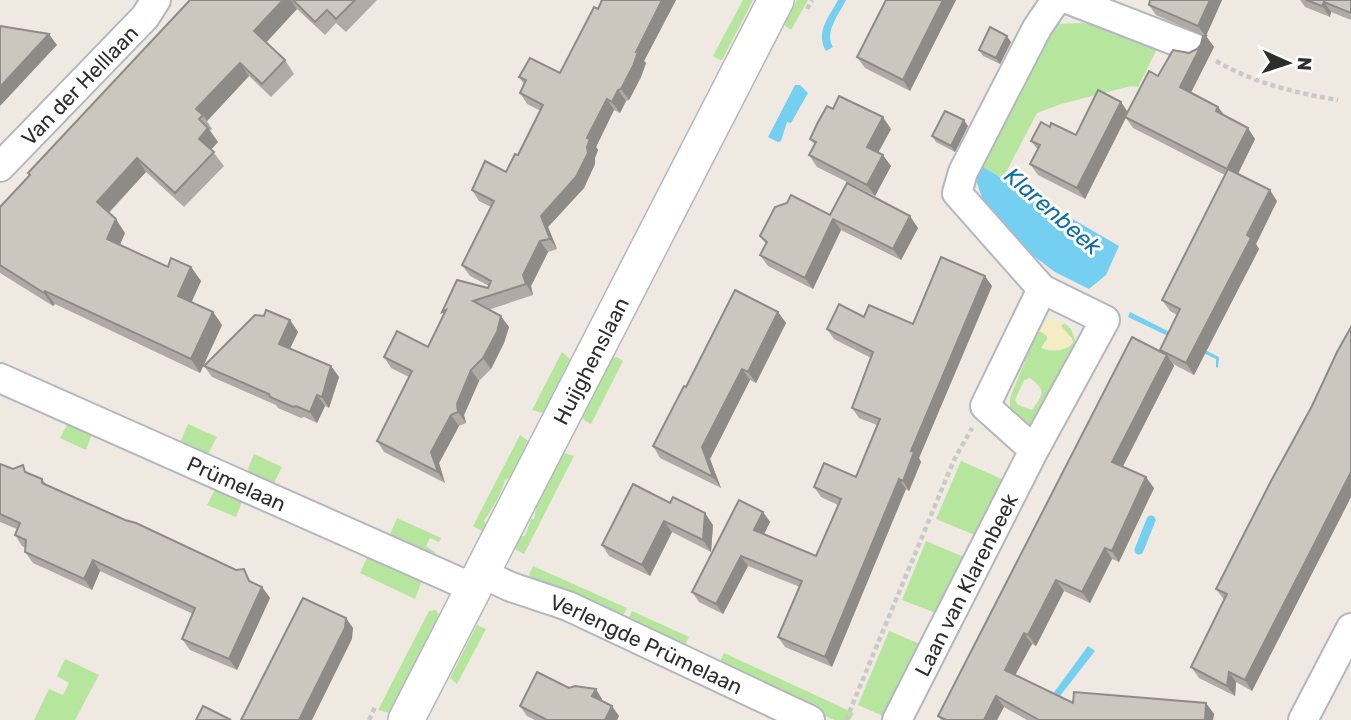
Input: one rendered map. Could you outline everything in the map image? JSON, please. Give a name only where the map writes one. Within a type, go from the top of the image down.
[{"type":"street","name":"Van der Helllaan","points":[[0,167],[145,17],[156,0]]},
{"type":"street","name":"Huijghenslaan","points":[[406,720],[775,0]]},
{"type":"street","name":"Laan van Klarenbeek","points":[[897,720],[1034,450],[1105,320],[1042,289],[957,193],[964,172],[1037,28],[1056,0]]},
{"type":"street","points":[[1070,0],[1194,48]]},
{"type":"street","points":[[1034,450],[985,407],[1042,289]]},
{"type":"street","name":"Prümelaan","points":[[0,378],[477,580]]},
{"type":"street","name":"Verlengde Prümelaan","points":[[477,580],[511,587],[568,606],[810,720]]},
{"type":"street","points":[[1303,720],[1351,628]]},
{"type":"path","points":[[1194,48],[1253,79],[1304,95],[1338,100]]},
{"type":"path","points":[[846,720],[954,460],[985,407]]},
{"type":"green space","points":[[743,0],[753,0],[720,60],[713,56]]},
{"type":"green space","points":[[797,0],[808,0],[791,30],[785,23]]},
{"type":"green space","points":[[1083,23],[1162,39],[1138,87],[1131,86],[1061,104],[1037,113],[1003,178],[977,164],[1055,24]]},
{"type":"green space","points":[[1064,323],[1071,329],[1075,340],[1072,353],[1031,430],[1010,414],[1010,398],[1037,332],[1047,336],[1042,347],[1068,334],[1061,326]],"holes":[[[1030,378],[1042,393],[1032,410],[1018,405],[1015,400],[1024,380]]]},
{"type":"green space","points":[[562,352],[570,359],[543,413],[532,410]]},
{"type":"green space","points":[[617,357],[623,361],[591,424],[583,417],[613,358]]},
{"type":"green space","points":[[69,421],[93,431],[86,450],[60,438]]},
{"type":"green space","points":[[188,424],[217,437],[208,454],[180,443]]},
{"type":"green space","points":[[520,435],[528,441],[484,521],[486,524],[482,531],[473,526]]},
{"type":"green space","points":[[564,453],[574,456],[524,554],[515,549],[521,536],[525,536],[531,519],[534,519],[536,508]]},
{"type":"green space","points":[[254,454],[282,467],[273,485],[246,474]]},
{"type":"green space","points":[[961,461],[1004,480],[975,535],[936,519]]},
{"type":"green space","points":[[216,488],[243,499],[236,517],[207,505]]},
{"type":"green space","points":[[397,518],[441,538],[439,542],[430,538],[426,546],[435,552],[432,557],[389,537]]},
{"type":"green space","points":[[926,541],[964,557],[936,613],[902,600]]},
{"type":"green space","points":[[368,556],[422,580],[415,599],[360,573]]},
{"type":"green space","points":[[533,566],[627,608],[620,622],[538,584],[529,575]]},
{"type":"green space","points":[[436,610],[439,615],[389,713],[378,710],[429,611]]},
{"type":"green space","points":[[632,611],[689,637],[682,650],[625,625]]},
{"type":"green space","points":[[477,625],[486,629],[457,684],[450,678]]},
{"type":"green space","points":[[889,631],[920,644],[883,716],[858,705]]},
{"type":"green space","points":[[724,653],[854,713],[850,720],[834,720],[718,666]]},
{"type":"green space","points":[[65,659],[99,675],[75,720],[34,720],[49,689],[63,695],[69,683],[57,676]]},
{"type":"sand","points":[[1052,319],[1064,323],[1061,326],[1072,338],[1073,343],[1062,350],[1041,348],[1047,336],[1037,332],[1046,321]]},
{"type":"water","points":[[838,0],[846,0],[831,29],[833,47],[826,51],[823,31]]},
{"type":"water","points":[[795,85],[800,85],[808,93],[791,123],[787,122],[781,141],[778,142],[768,137]]},
{"type":"water","points":[[983,167],[1119,246],[1106,275],[1089,289],[1055,272],[1031,254],[982,198],[977,183],[978,171]]},
{"type":"water","points":[[1130,312],[1219,357],[1218,368],[1216,359],[1128,317]]},
{"type":"water","points":[[1088,646],[1095,651],[1053,705],[1047,702]]},
{"type":"building","points":[[190,0],[283,0],[254,31],[285,60],[262,84],[240,63],[196,109],[203,115],[199,119],[208,128],[199,139],[214,152],[175,193],[137,158],[97,202],[116,219],[107,239],[168,267],[171,258],[191,267],[178,296],[213,312],[191,359],[45,291],[44,293],[0,265],[0,207],[30,175],[28,173]]},
{"type":"building","points":[[293,0],[355,0],[336,19],[327,10],[315,22]]},
{"type":"building","points":[[602,0],[662,0],[621,89],[612,102],[607,99],[587,138],[590,139],[588,153],[576,177],[541,216],[550,239],[540,241],[523,275],[526,284],[473,301],[501,316],[497,332],[483,358],[471,370],[457,404],[458,412],[451,415],[431,452],[438,472],[377,441],[412,371],[384,357],[397,331],[428,347],[457,280],[488,288],[491,281],[462,265],[494,201],[472,190],[485,161],[506,172],[515,154],[518,155],[543,105],[520,93],[526,80],[519,77],[530,58],[560,73],[594,7],[598,9]]},
{"type":"building","points":[[886,0],[943,0],[903,80],[857,57]]},
{"type":"building","points":[[1150,0],[1210,0],[1198,26],[1149,5]]},
{"type":"building","points":[[1306,0],[1351,0],[1351,13],[1324,2],[1322,6]]},
{"type":"building","points":[[0,26],[49,34],[0,87]]},
{"type":"building","points":[[990,27],[1007,36],[996,58],[979,50]]},
{"type":"building","points":[[1203,36],[1206,36],[1180,87],[1218,107],[1216,111],[1248,128],[1227,169],[1125,117],[1149,71],[1158,76],[1173,50],[1189,53],[1197,49]]},
{"type":"building","points":[[1098,90],[1121,102],[1077,188],[1030,164],[1040,145],[1031,141],[1041,122],[1050,127],[1051,123],[1076,135]]},
{"type":"building","points":[[839,96],[883,117],[867,147],[883,155],[867,185],[809,155],[816,142],[810,139],[818,122],[827,106],[833,109]]},
{"type":"building","points":[[945,111],[964,120],[951,146],[932,136]]},
{"type":"building","points":[[1228,169],[1270,190],[1247,235],[1251,238],[1186,363],[1160,350],[1180,309],[1162,300]]},
{"type":"building","points":[[847,183],[910,216],[893,249],[833,219],[805,278],[760,255],[767,242],[760,236],[775,207],[787,203],[791,195],[830,215]]},
{"type":"building","points":[[941,257],[985,276],[911,451],[914,452],[903,481],[899,479],[825,657],[778,637],[802,581],[741,556],[716,604],[692,592],[739,500],[763,512],[754,530],[816,556],[841,499],[814,487],[824,463],[856,477],[880,419],[852,408],[873,352],[827,329],[839,304],[864,317],[869,305],[913,324]]},
{"type":"building","points":[[735,290],[778,312],[748,372],[742,369],[702,447],[713,477],[653,446]]},
{"type":"building","points":[[266,310],[290,320],[279,344],[331,366],[322,397],[317,395],[310,412],[293,407],[204,366],[255,315],[264,316]]},
{"type":"building","points":[[1351,327],[1351,472],[1245,680],[1229,672],[1227,686],[1191,667],[1227,594],[1216,589]]},
{"type":"building","points":[[1132,337],[1167,355],[1112,462],[1146,477],[1112,551],[1105,548],[1082,592],[1056,580],[1028,635],[1024,633],[1005,670],[1073,703],[1074,692],[1206,703],[1205,720],[1039,720],[996,696],[984,720],[946,720],[938,716]]},
{"type":"building","points":[[0,464],[13,469],[23,465],[25,472],[42,479],[42,483],[236,570],[244,569],[249,581],[262,587],[229,659],[182,639],[195,608],[93,560],[84,579],[25,552],[26,540],[15,535],[20,523],[0,514]]},
{"type":"building","points":[[633,484],[670,503],[673,497],[705,513],[703,540],[664,521],[642,565],[602,545]]},
{"type":"building","points":[[303,598],[346,618],[345,628],[299,720],[241,720]]},
{"type":"building","points":[[537,672],[569,688],[575,686],[596,689],[592,696],[612,706],[605,720],[547,720],[520,706]]},
{"type":"building","points":[[203,706],[231,720],[196,720]]},
{"type":"waterway","name":"Klarenbeek","points":[[1139,550],[1151,520]]}]
